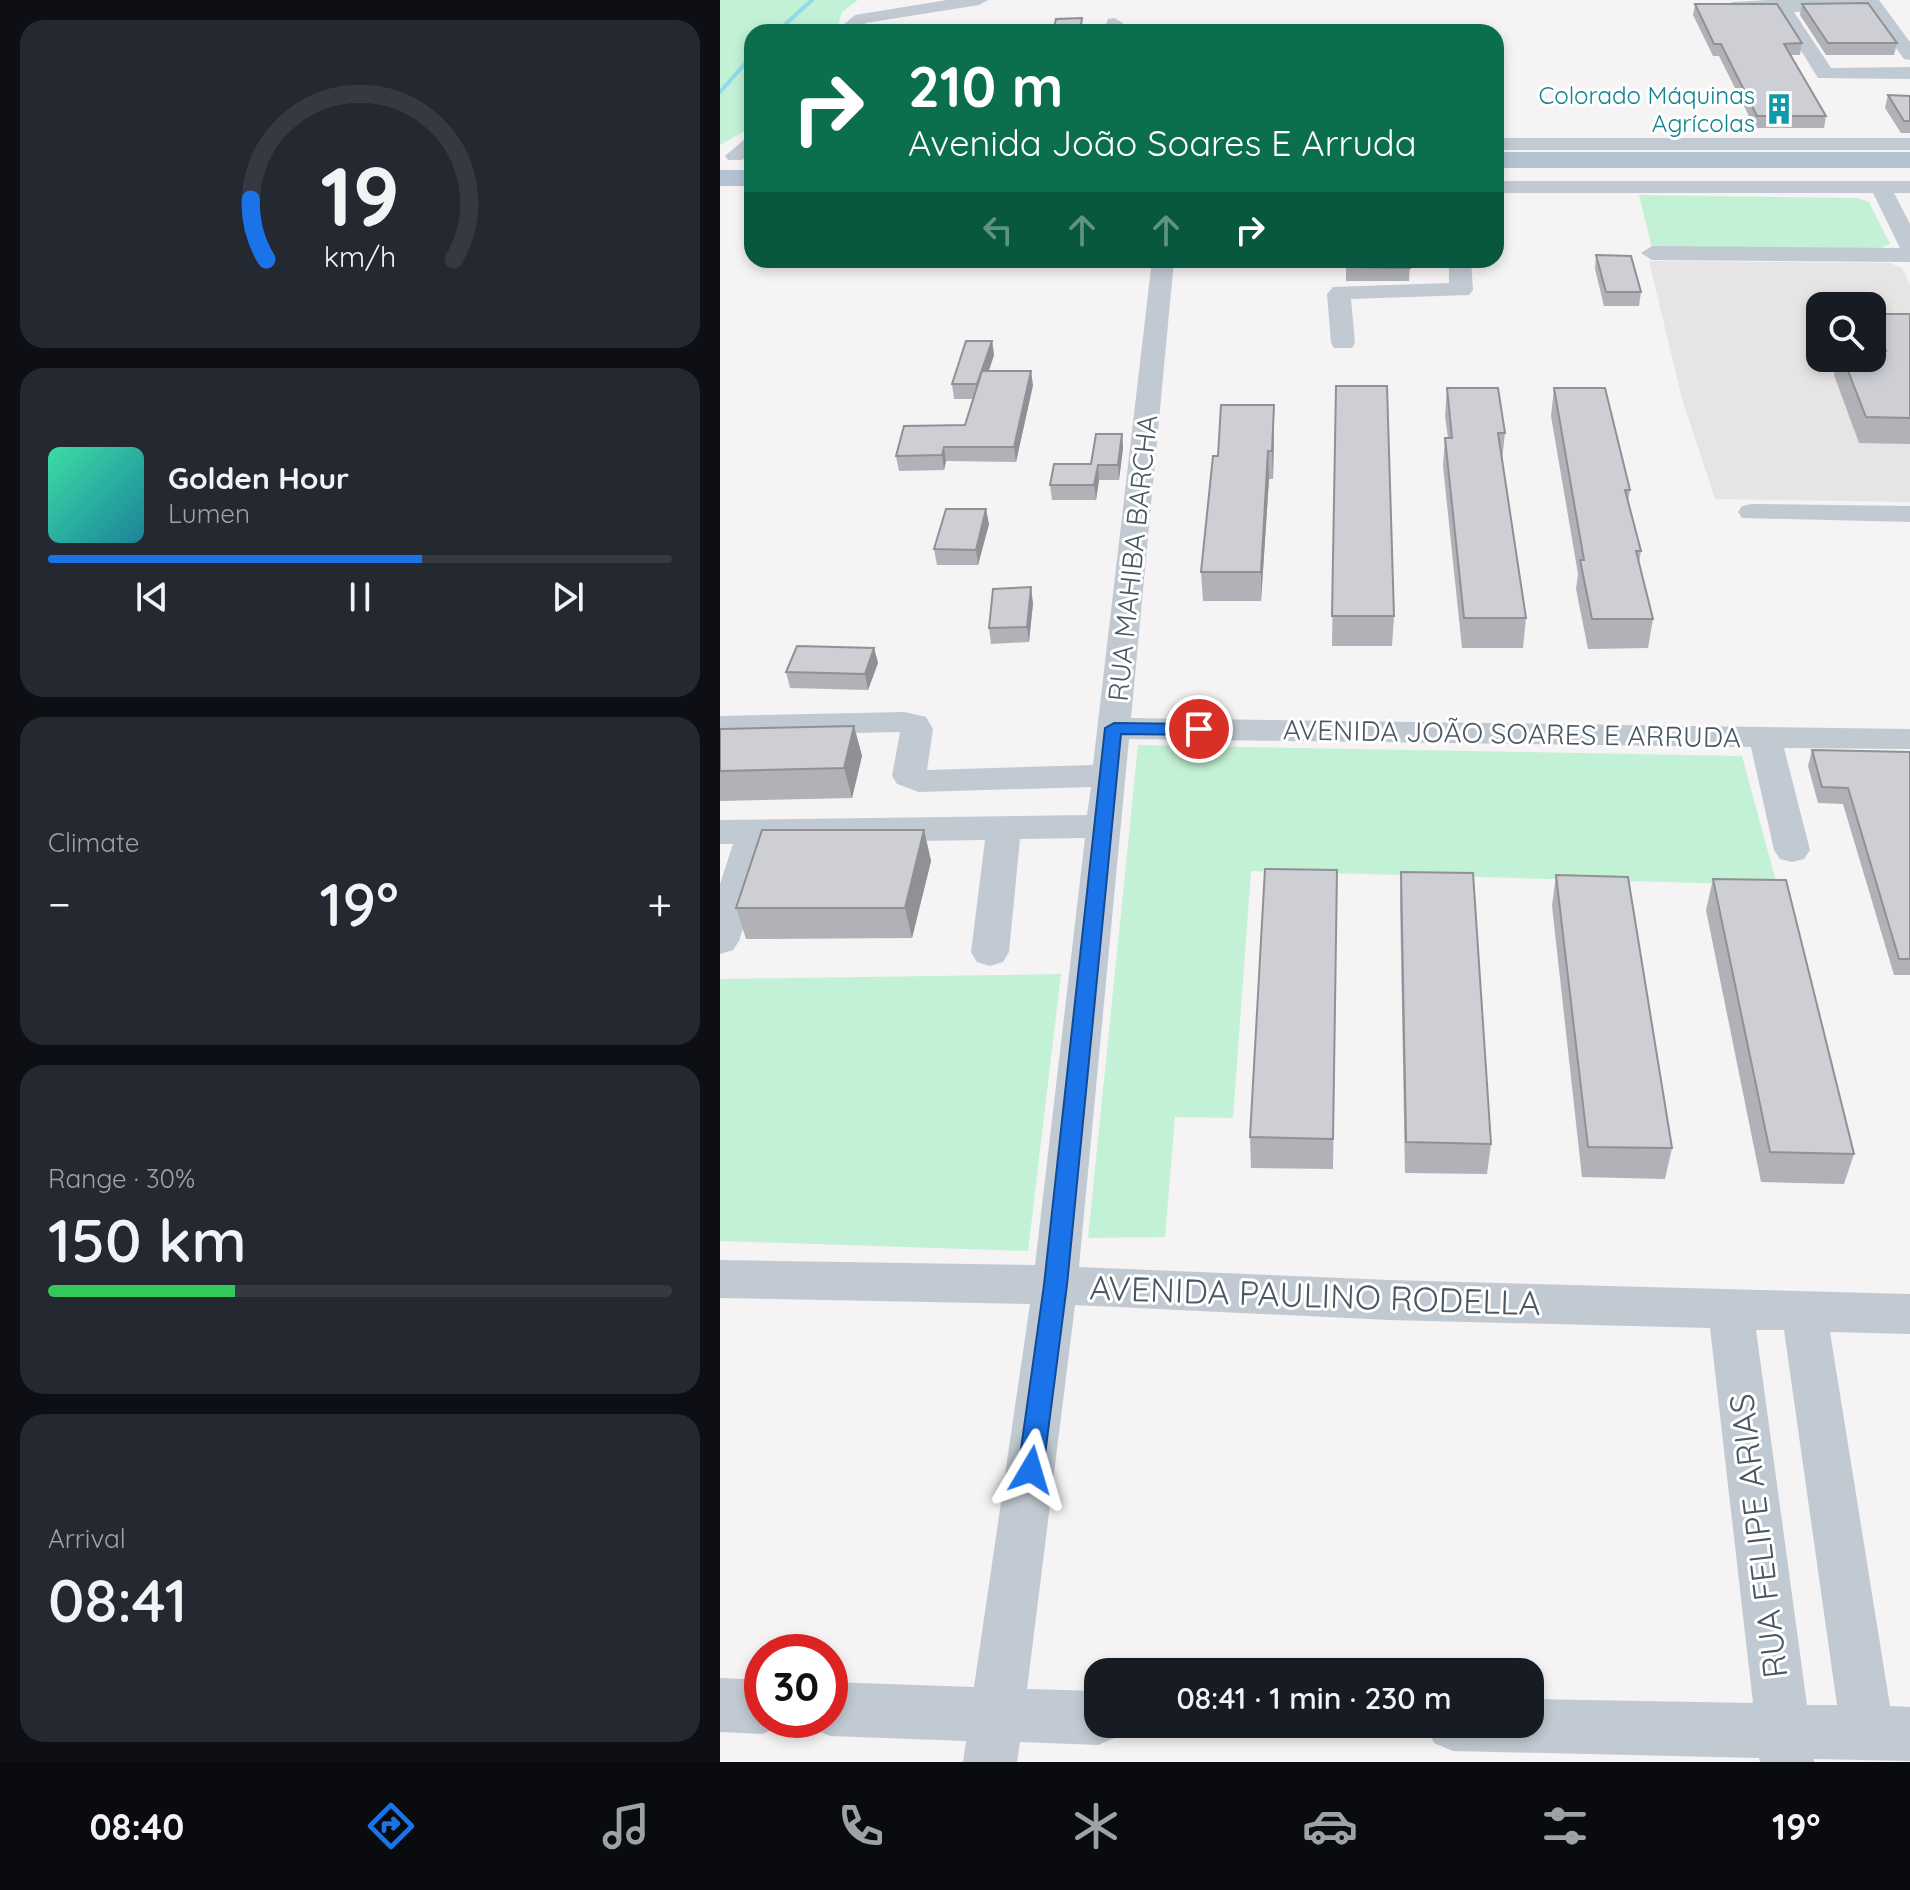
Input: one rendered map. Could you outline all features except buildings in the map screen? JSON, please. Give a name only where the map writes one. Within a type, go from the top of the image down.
[{"type":"main road","points":[[1504,160],[1910,160]]},
{"type":"main road","points":[[1504,170],[1910,169]]},
{"type":"street","points":[[854,24],[861,19],[979,0]]},
{"type":"street","points":[[1780,3],[1825,74],[1910,73]]},
{"type":"street","points":[[1712,7],[1872,3],[1910,55]]},
{"type":"street","points":[[1819,65],[1910,64]]},
{"type":"street","points":[[1504,144],[1910,144]]},
{"type":"street","points":[[1504,187],[1910,187]]},
{"type":"street","points":[[1880,187],[1910,246]]},
{"type":"street","points":[[1652,253],[1910,255]]},
{"type":"street","name":"RUA MAHIBA BARCHA","points":[[994,1739],[1055,1285],[1162,268]]},
{"type":"street","points":[[1343,343],[1341,292],[1461,290],[1460,268]]},
{"type":"street","points":[[1752,512],[1910,514]]},
{"type":"street","name":"AVENIDA JOÃO SOARES E ARRUDA","points":[[1115,716],[1342,719],[1910,717]]},
{"type":"street","name":"AVENIDA JOÃO SOARES E ARRUDA","points":[[1342,719],[1765,737],[1910,739]]},
{"type":"street","points":[[720,726],[914,724],[917,729],[909,776],[919,781],[1109,775]]},
{"type":"street","points":[[1765,737],[1792,850]]},
{"type":"street","points":[[720,941],[738,832],[1103,826]]},
{"type":"street","points":[[990,952],[1004,827]]},
{"type":"street","name":"AVENIDA PAULINO RODELLA","points":[[720,1279],[1055,1285],[1404,1301],[1910,1314]]},
{"type":"street","name":"RUA FELIPE ARIAS","points":[[1731,1310],[1784,1746]]},
{"type":"street","points":[[1544,1730],[1784,1746],[1882,1743],[1804,1313]]},
{"type":"street","points":[[720,1705],[744,1706]]},
{"type":"street","points":[[848,1712],[994,1739],[1084,1721]]},
{"type":"shaded area","points":[[1649,261],[1890,263],[1902,268],[1910,285],[1910,502],[1715,499],[1682,399]]},
{"type":"green space","points":[[720,0],[858,0],[842,12],[838,24],[744,24],[744,132],[720,145]]},
{"type":"green space","points":[[1639,195],[1857,198],[1869,202],[1890,244],[1880,248],[1652,248]]},
{"type":"green space","points":[[1138,745],[1742,756],[1777,885],[1251,871],[1233,1118],[1175,1117],[1165,1237],[1088,1238]]},
{"type":"green space","points":[[1061,974],[1028,1251],[720,1241],[720,979]]},
{"type":"waterway","points":[[786,24],[812,0]]},
{"type":"waterway","points":[[720,92],[744,65]]},
{"type":"place","name":"Colorado Máquinas Agrícolas","points":[[1779,109]]},
{"type":"route","points":[[1031,1470],[1055,1285],[1114,728],[1199,729]]}]
